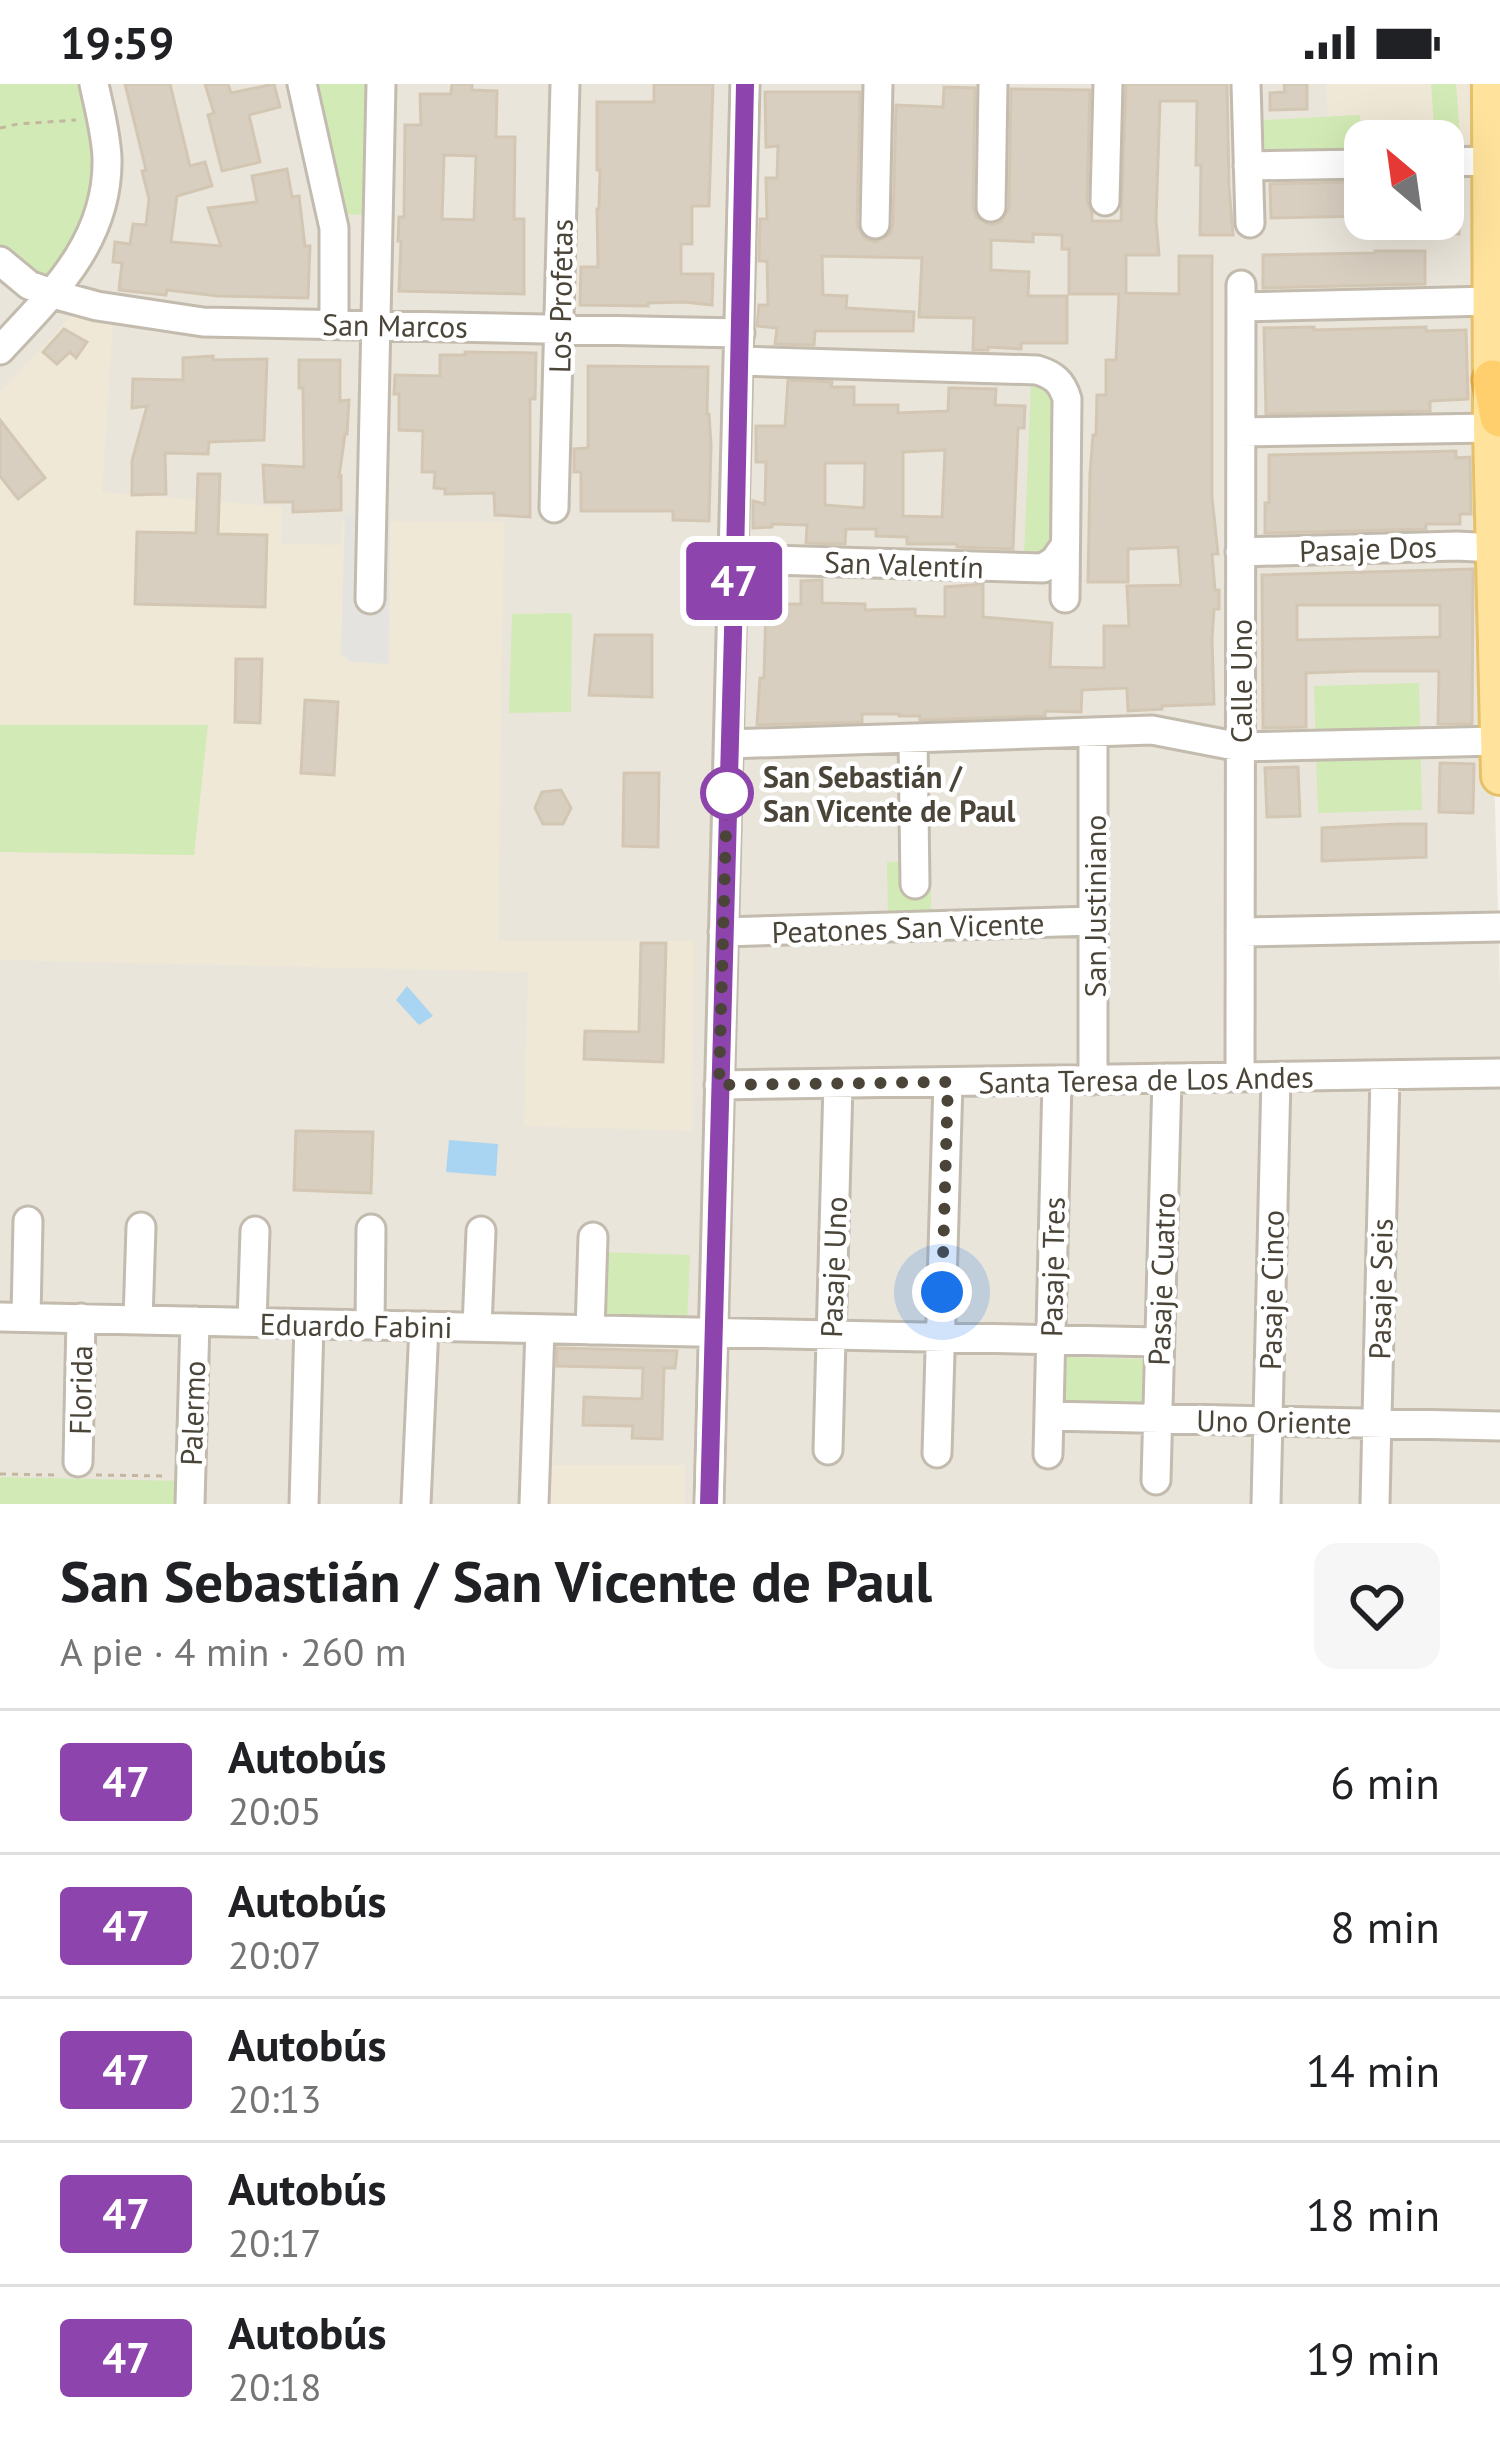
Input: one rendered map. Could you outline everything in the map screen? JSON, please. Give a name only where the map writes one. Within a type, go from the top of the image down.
[{"type":"main road","points":[[1491,84],[1500,776]]},
{"type":"street","points":[[0,350],[81,257],[95,228],[104,198],[107,160],[94,84]]},
{"type":"street","points":[[302,84],[334,229],[334,324]]},
{"type":"street","points":[[370,599],[381,84]]},
{"type":"street","name":"Los Profetas","points":[[554,508],[565,84]]},
{"type":"street","points":[[709,1504],[745,84]]},
{"type":"street","points":[[875,224],[878,84]]},
{"type":"street","points":[[991,207],[993,84]]},
{"type":"street","points":[[1105,201],[1108,84]]},
{"type":"street","points":[[1246,84],[1250,223]]},
{"type":"street","points":[[1464,162],[1492,161]]},
{"type":"street","points":[[1248,166],[1344,164]]},
{"type":"street","points":[[334,229],[377,230]]},
{"type":"street","name":"San Marcos","points":[[0,261],[29,285],[52,294],[203,322],[559,329],[1037,370],[1059,381],[1067,399],[1064,547]]},
{"type":"street","name":"Calle Uno","points":[[1240,1077],[1241,296],[1492,301]]},
{"type":"street","points":[[1241,432],[1495,408]]},
{"type":"street","points":[[1064,547],[1064,598]]},
{"type":"street","name":"San Valentín","points":[[735,559],[1043,568],[1064,547]]},
{"type":"street","name":"Pasaje Dos","points":[[1240,552],[1495,548]]},
{"type":"street","points":[[729,744],[1094,732],[1173,732],[1240,747],[1499,741]]},
{"type":"street","name":"San Justiniano","points":[[1094,732],[1094,1080]]},
{"type":"street","points":[[913,738],[914,884]]},
{"type":"street","name":"Peatones San Vicente","points":[[723,932],[1094,921]]},
{"type":"street","points":[[1240,932],[1500,927]]},
{"type":"street","name":"Santa Teresa de Los Andes","points":[[719,1085],[1500,1073]]},
{"type":"street","name":"Pasaje Seis","points":[[1375,1504],[1385,1075]]},
{"type":"street","name":"Pasaje Cinco","points":[[1266,1504],[1276,1076]]},
{"type":"street","name":"Pasaje Cuatro","points":[[1156,1480],[1167,1078]]},
{"type":"street","name":"Pasaje Tres","points":[[1048,1454],[1057,1080]]},
{"type":"street","points":[[937,1453],[948,1082]]},
{"type":"street","name":"Pasaje Uno","points":[[829,1450],[838,1084]]},
{"type":"street","points":[[13,1317],[28,1221]]},
{"type":"street","points":[[138,1320],[141,1227]]},
{"type":"street","points":[[370,1325],[371,1228]]},
{"type":"street","points":[[252,1322],[255,1231]]},
{"type":"street","points":[[477,1327],[481,1231]]},
{"type":"street","points":[[590,1330],[593,1237]]},
{"type":"street","name":"Eduardo Fabini","points":[[13,1317],[713,1333]]},
{"type":"street","name":"Florida","points":[[78,1462],[81,1318]]},
{"type":"street","name":"Palermo","points":[[190,1504],[196,1321]]},
{"type":"street","points":[[304,1504],[309,1324]]},
{"type":"street","points":[[416,1504],[424,1326]]},
{"type":"street","points":[[534,1504],[539,1329]]},
{"type":"street","points":[[713,1333],[1159,1342]]},
{"type":"street","name":"Uno Oriente","points":[[1049,1416],[1500,1426]]},
{"type":"path","points":[[0,128],[80,120]]},
{"type":"shaded area","points":[[0,84],[1475,84],[1500,987],[1500,1504],[0,1504]]},
{"type":"shaded area","points":[[1326,84],[1467,84],[1471,143],[1464,143],[1464,120],[1328,116]]},
{"type":"shaded area","points":[[74,313],[113,321],[102,492],[282,507],[281,544],[342,545],[342,521],[504,522],[498,941],[694,941],[692,1131],[524,1126],[528,972],[0,960],[0,392]]},
{"type":"shaded area","points":[[345,514],[390,514],[389,664],[352,662],[341,654]]},
{"type":"shaded area","points":[[542,1465],[685,1465],[685,1504],[541,1504]]},
{"type":"green space","points":[[0,84],[80,84],[88,127],[90,192],[78,234],[39,281],[0,245]]},
{"type":"green space","points":[[311,84],[370,84],[367,215],[341,214]]},
{"type":"green space","points":[[1431,84],[1456,84],[1459,120],[1434,120]]},
{"type":"green space","points":[[1360,115],[1360,120],[1344,120],[1344,150],[1265,155],[1263,120]]},
{"type":"green space","points":[[1031,381],[1060,389],[1052,555],[1024,557]]},
{"type":"green space","points":[[572,613],[571,712],[509,713],[512,614]]},
{"type":"green space","points":[[1419,683],[1422,810],[1318,813],[1314,686]]},
{"type":"green space","points":[[0,725],[208,725],[194,855],[0,852]]},
{"type":"green space","points":[[887,862],[931,862],[931,916],[888,916]]},
{"type":"green space","points":[[601,1252],[690,1255],[687,1322],[598,1319]]},
{"type":"green space","points":[[1062,1357],[1143,1359],[1141,1407],[1060,1404]]},
{"type":"green space","points":[[0,1477],[183,1481],[182,1504],[0,1504]]},
{"type":"water","points":[[407,986],[433,1016],[419,1025],[396,1000]]},
{"type":"water","points":[[449,1140],[498,1144],[496,1176],[446,1172]]},
{"type":"building","points":[[125,84],[170,84],[190,166],[205,162],[212,186],[177,196],[171,242],[221,246],[208,208],[257,202],[252,176],[287,169],[292,197],[299,196],[305,246],[310,246],[308,298],[119,290],[122,263],[113,262],[115,242],[130,244],[133,224],[146,225],[149,199]]},
{"type":"building","points":[[205,84],[228,84],[231,93],[274,84],[280,107],[249,115],[260,162],[222,171]]},
{"type":"building","points":[[452,84],[497,91],[496,137],[515,137],[514,219],[524,219],[524,294],[399,291],[405,125],[421,125],[420,94],[451,94]],"holes":[[[444,155],[476,156],[474,220],[442,219]]]},
{"type":"building","points":[[654,84],[713,84],[709,206],[692,206],[692,244],[681,244],[681,274],[713,274],[712,305],[580,305],[581,267],[598,267],[597,102],[654,102]]},
{"type":"building","points":[[1126,84],[1227,84],[1233,235],[1200,235],[1197,101],[1160,101],[1159,255],[1126,255],[1126,293],[1179,294],[1179,256],[1212,256],[1212,497],[1218,554],[1212,554],[1215,590],[1219,590],[1212,639],[1214,704],[1128,711],[1127,688],[1082,690],[1081,712],[1045,711],[1045,716],[920,720],[920,716],[862,714],[862,722],[757,725],[766,604],[801,604],[801,581],[822,580],[822,603],[865,604],[865,610],[915,609],[915,616],[945,617],[945,587],[983,584],[983,617],[1052,623],[1050,667],[1104,668],[1104,626],[1129,626],[1127,586],[1181,585],[1178,547],[1128,549],[1128,582],[1088,582],[1097,395],[1106,395],[1106,360],[1116,360],[1119,294],[1069,294],[1069,249],[1062,249],[1062,235],[1033,234],[1033,242],[991,240],[991,270],[1029,272],[1028,296],[1067,296],[1067,343],[973,350],[974,318],[919,317],[922,258],[822,256],[823,295],[847,296],[846,308],[914,312],[913,331],[815,331],[814,345],[775,344],[777,328],[757,326],[759,305],[768,305],[767,261],[759,261],[760,219],[767,219],[766,178],[777,178],[778,146],[766,147],[765,92],[860,92],[857,225],[865,239],[876,242],[890,234],[893,224],[896,105],[943,107],[944,87],[975,88],[973,207],[976,217],[990,225],[1001,222],[1009,208],[1011,89],[1090,90],[1087,201],[1092,221],[1121,221]]},
{"type":"building","points":[[1284,84],[1307,84],[1307,109],[1270,110],[1270,93],[1285,92]]},
{"type":"building","points":[[1344,182],[1344,216],[1271,218],[1270,184]]},
{"type":"building","points":[[1425,251],[1425,284],[1263,288],[1263,255]]},
{"type":"building","points":[[1264,328],[1466,330],[1468,399],[1430,401],[1430,411],[1266,414]]},
{"type":"building","points":[[64,329],[87,342],[76,358],[70,352],[57,364],[43,352]]},
{"type":"building","points":[[536,353],[535,399],[530,399],[530,517],[495,515],[494,493],[445,494],[445,489],[434,488],[435,472],[422,472],[423,431],[399,430],[395,375],[440,376],[440,355]]},
{"type":"building","points":[[213,356],[213,360],[267,359],[264,440],[209,442],[208,454],[165,453],[166,494],[132,495],[132,461],[147,406],[132,408],[133,379],[183,380],[183,358]]},
{"type":"building","points":[[299,360],[340,360],[340,401],[349,400],[339,477],[341,510],[293,512],[293,502],[265,502],[263,465],[304,467]]},
{"type":"building","points":[[588,366],[708,367],[709,521],[673,520],[673,511],[581,511],[581,472],[574,472],[574,449],[588,448]]},
{"type":"building","points":[[788,380],[854,387],[854,405],[898,405],[898,413],[948,411],[949,388],[996,389],[995,405],[1025,406],[1024,428],[1018,428],[1013,549],[907,544],[907,537],[876,536],[876,529],[846,529],[845,544],[806,543],[807,525],[753,528],[753,501],[765,504],[766,462],[756,462],[756,426],[785,426]],"holes":[[[945,450],[942,517],[903,516],[903,452]],[[825,463],[865,463],[864,508],[825,505]]]},
{"type":"building","points":[[0,420],[45,478],[18,499],[0,476]]},
{"type":"building","points":[[1456,451],[1456,458],[1470,457],[1471,514],[1460,514],[1460,524],[1265,533],[1269,455]]},
{"type":"building","points":[[198,474],[220,474],[218,534],[267,535],[265,607],[135,604],[137,532],[196,533]]},
{"type":"building","points":[[1473,569],[1472,724],[1438,724],[1439,671],[1360,671],[1306,673],[1306,727],[1263,728],[1262,575]],"holes":[[[1297,605],[1440,605],[1440,637],[1297,640]]]},
{"type":"building","points":[[595,635],[652,635],[652,697],[589,695]]},
{"type":"building","points":[[236,659],[262,659],[260,723],[235,722]]},
{"type":"building","points":[[305,700],[338,702],[334,775],[301,773]]},
{"type":"building","points":[[1440,763],[1474,764],[1473,813],[1439,812]]},
{"type":"building","points":[[1298,767],[1300,816],[1267,817],[1265,768]]},
{"type":"building","points":[[624,773],[659,773],[658,847],[623,846]]},
{"type":"building","points":[[561,790],[571,808],[563,824],[543,824],[535,808],[542,792]]},
{"type":"building","points":[[1426,824],[1426,857],[1322,861],[1322,828]]},
{"type":"building","points":[[641,943],[666,943],[663,1062],[584,1059],[585,1031],[639,1032]]},
{"type":"building","points":[[296,1131],[373,1132],[371,1193],[294,1190]]},
{"type":"building","points":[[557,1348],[677,1351],[675,1368],[664,1368],[662,1439],[632,1438],[633,1426],[583,1425],[584,1397],[642,1399],[643,1368],[557,1366]]},
{"type":"bus line","name":"47","points":[[709,1504],[745,84]]},
{"type":"place","name":"San Sebastián / San Vicente de Paul","points":[[727,793]]},
{"type":"route","points":[[727,793],[719,1085],[948,1082],[942,1292]]}]
